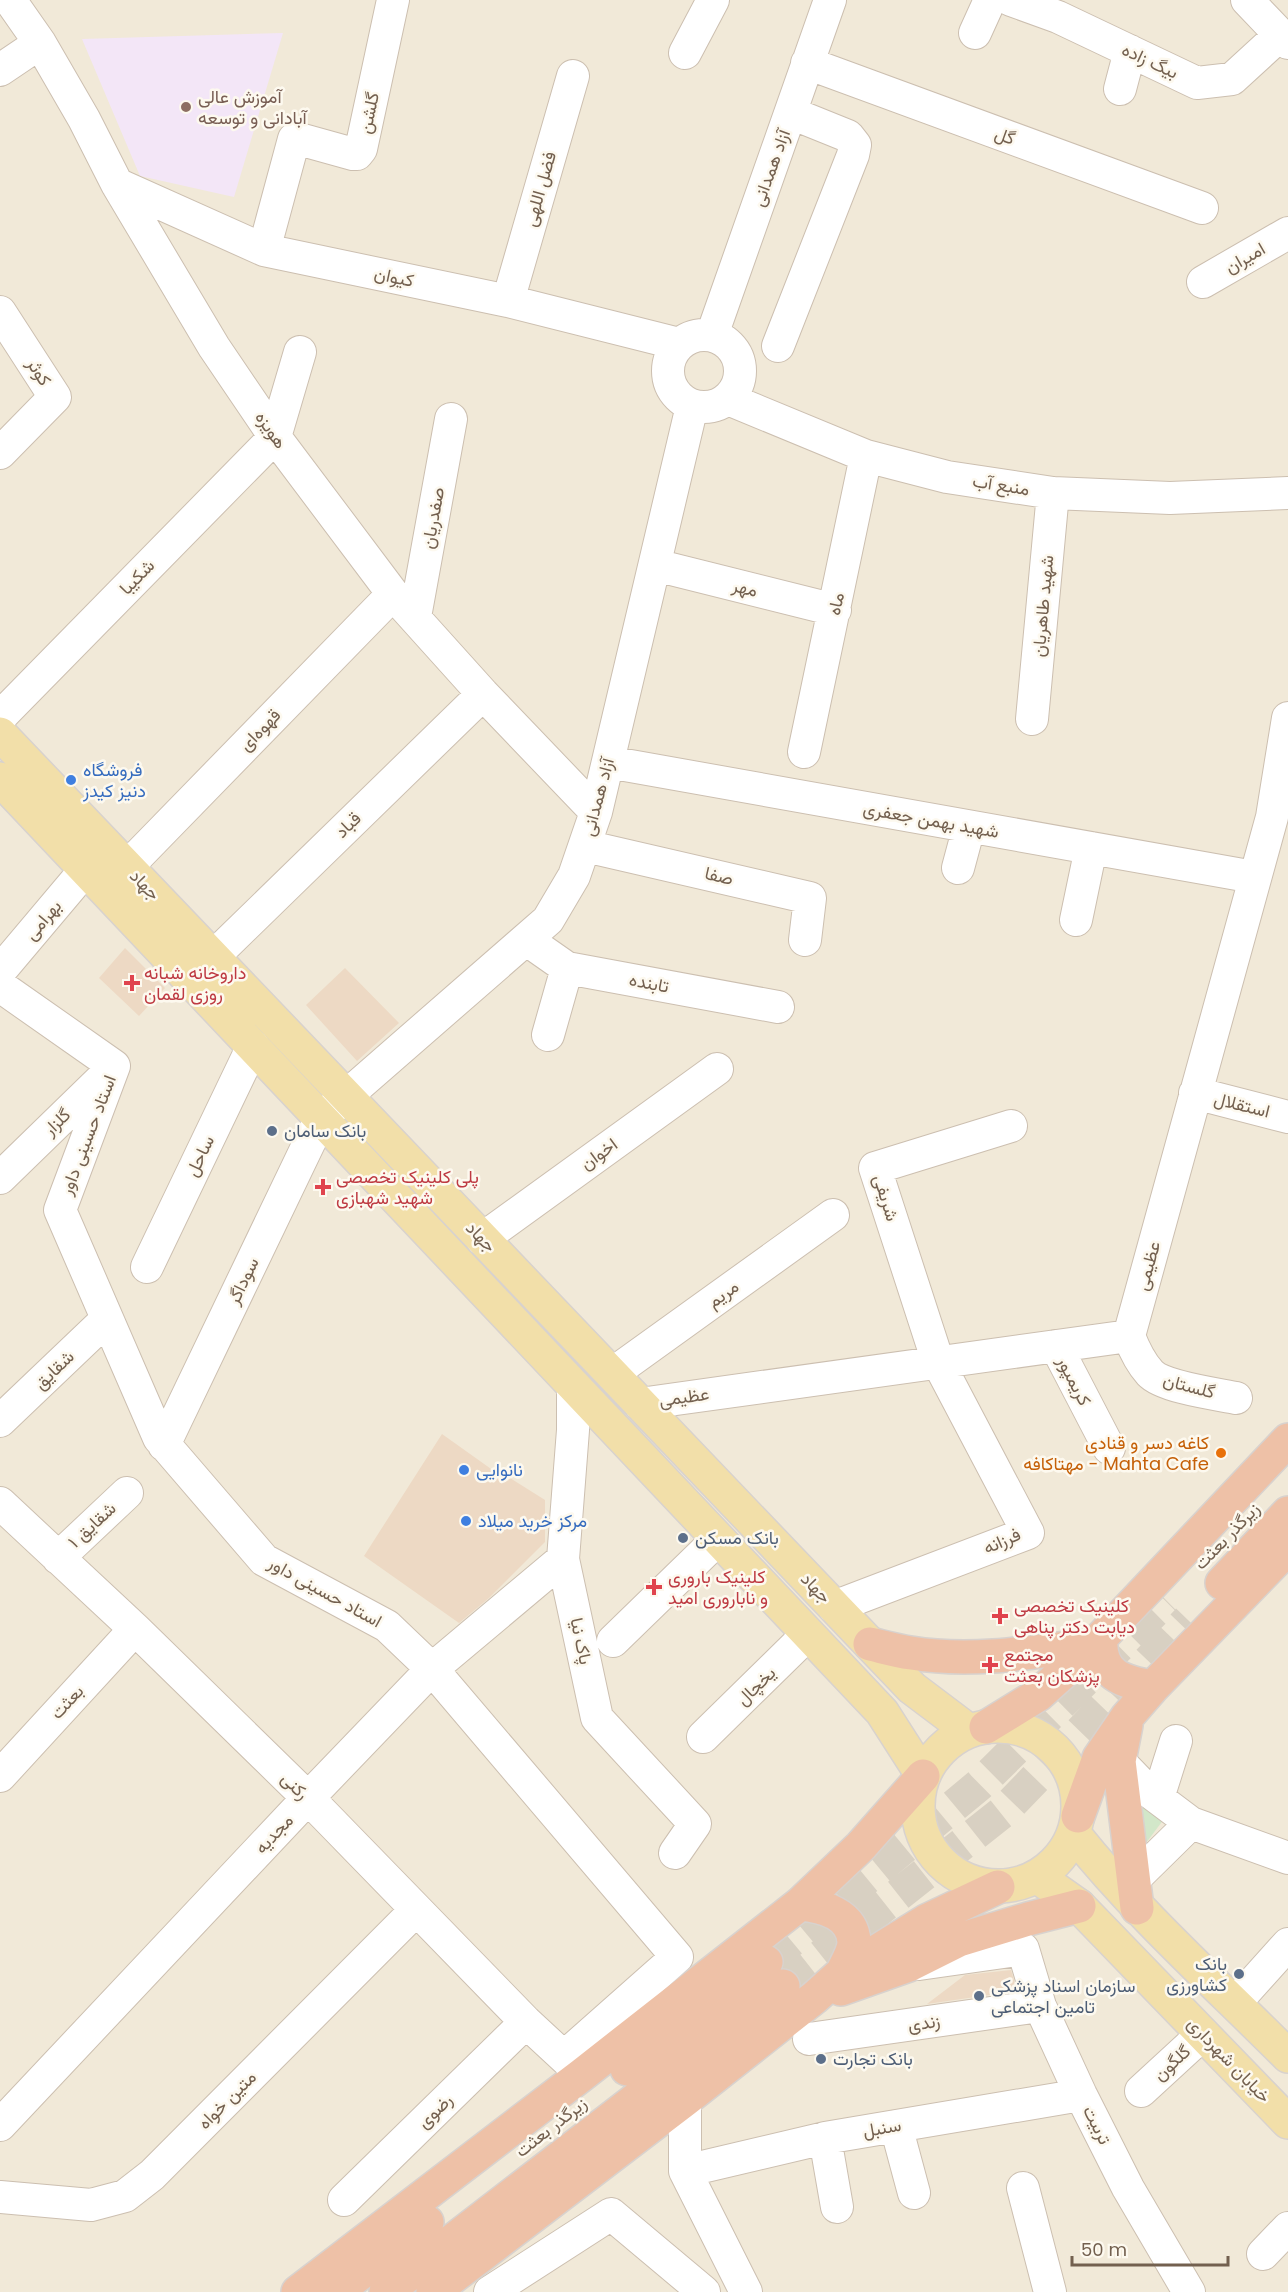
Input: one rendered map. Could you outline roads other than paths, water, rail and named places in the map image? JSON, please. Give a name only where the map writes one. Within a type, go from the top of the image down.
[{"type":"highway","points":[[977,1729],[1038,1695],[1098,1641],[1288,1440]]},
{"type":"highway","name":"زیرگذر بعثت","points":[[1288,1472],[1177,1610],[1288,1513]]},
{"type":"highway","points":[[1076,1825],[1099,1758],[1127,1717],[1153,1687],[1288,1548]]},
{"type":"highway","points":[[870,1644],[912,1653],[976,1657],[1020,1654],[1098,1641]]},
{"type":"highway","points":[[1098,1641],[1106,1666],[1114,1675],[1133,1684],[1153,1687]]},
{"type":"highway","points":[[1127,1717],[1119,1761],[1135,1894]]},
{"type":"highway","points":[[298,2292],[574,2066],[800,1904],[861,1846],[923,1776]]},
{"type":"highway","points":[[433,2292],[686,2100],[842,1973],[926,1921],[998,1887]]},
{"type":"highway","points":[[800,1904],[825,1908],[835,1913],[849,1926],[854,1942],[853,1950],[842,1973]]},
{"type":"highway","points":[[814,1998],[909,1965],[959,1940],[1079,1906]]},
{"type":"highway","name":"زیرگذر بعثت","points":[[336,2292],[775,1974],[386,2292]]},
{"type":"main road","name":"جهاد","points":[[0,734],[912,1688],[977,1729]]},
{"type":"main road","name":"جهاد","points":[[0,779],[882,1712],[923,1776]]},
{"type":"main road","points":[[1003,1726],[1020,1729],[1041,1738],[1058,1752],[1074,1778],[1078,1796],[1076,1825],[1065,1851],[1038,1877],[1019,1884],[998,1887],[978,1884],[959,1877],[933,1854],[924,1839],[919,1822],[918,1799],[923,1776],[934,1758],[950,1742],[977,1729],[1003,1726]]},
{"type":"main road","points":[[1076,1825],[1105,1873],[1135,1894],[1235,2003],[1288,2056]]},
{"type":"main road","name":"خیابان شهرداری","points":[[1038,1877],[1079,1906],[1288,2122]]},
{"type":"street","name":"هویزه","points":[[10,0],[40,43],[84,119],[117,184],[214,347],[275,437],[393,594],[483,694],[596,812]]},
{"type":"street","name":"گلشن","points":[[264,250],[294,139],[353,154],[357,154],[361,149],[393,0]]},
{"type":"street","points":[[685,52],[713,0]]},
{"type":"street","name":"آزاد همدانی","points":[[712,335],[830,0]]},
{"type":"street","points":[[975,33],[990,0]]},
{"type":"street","name":"بیگ زاده","points":[[1011,0],[1065,8],[1130,51],[1197,83],[1232,79],[1284,39]]},
{"type":"street","points":[[1247,0],[1284,39]]},
{"type":"street","points":[[0,70],[40,43]]},
{"type":"street","points":[[1120,89],[1130,51]]},
{"type":"street","name":"گل","points":[[807,63],[1202,208]]},
{"type":"street","name":"فضل اللهی","points":[[508,301],[573,76]]},
{"type":"street","points":[[778,346],[855,145],[848,136],[791,113]]},
{"type":"street","name":"کیوان","points":[[117,184],[264,250],[508,301],[680,344]]},
{"type":"street","name":"امیران","points":[[1203,282],[1288,233]]},
{"type":"street","name":"کوثر","points":[[0,312],[55,397],[0,453]]},
{"type":"street","points":[[700,334],[712,335],[732,346],[741,368],[740,379],[736,390],[728,399],[711,407],[692,406],[673,390],[668,379],[668,366],[672,354],[680,344],[700,334]]},
{"type":"street","points":[[275,437],[300,352]]},
{"type":"street","name":"منبع آب","points":[[728,399],[866,456],[947,477],[1053,493],[1170,498],[1288,493]]},
{"type":"street","name":"آزاد همدانی","points":[[321,1118],[527,940],[548,920],[561,901],[574,876],[596,812],[692,406]]},
{"type":"street","name":"صفدریان","points":[[415,616],[451,419]]},
{"type":"street","name":"شکیبا","points":[[0,717],[275,437]]},
{"type":"street","name":"ماه","points":[[804,752],[866,456]]},
{"type":"street","name":"شهید طاهریان","points":[[1032,719],[1053,493]]},
{"type":"street","name":"مهر","points":[[655,565],[835,610]]},
{"type":"street","name":"قهوه‌ای","points":[[127,867],[393,594]]},
{"type":"street","name":"قباد","points":[[213,957],[483,694]]},
{"type":"street","name":"عظیمی","points":[[640,1404],[1129,1336],[1272,817],[1288,718]]},
{"type":"street","name":"شهید بهمن جعفری","points":[[608,762],[1254,877]]},
{"type":"street","points":[[958,868],[969,827]]},
{"type":"street","name":"صفا","points":[[585,846],[810,898],[805,940]]},
{"type":"street","points":[[1076,920],[1091,848]]},
{"type":"street","name":"بهرامی","points":[[0,971],[86,870]]},
{"type":"street","name":"تابنده","points":[[527,940],[567,968],[778,1007]]},
{"type":"street","points":[[548,1035],[567,968]]},
{"type":"street","name":"استاد حسینی داور","points":[[0,986],[114,1066],[60,1209],[159,1438],[264,1560],[387,1626],[432,1669],[677,1957],[574,2066]]},
{"type":"street","name":"ساحل","points":[[147,1267],[254,1046]]},
{"type":"street","name":"گلزار","points":[[0,1178],[114,1066]]},
{"type":"street","name":"اخوان","points":[[482,1239],[717,1069]]},
{"type":"street","name":"استقلال","points":[[1195,1093],[1288,1117]]},
{"type":"street","name":"سوداگر","points":[[164,1445],[321,1118]]},
{"type":"street","name":"شریفی","points":[[938,1362],[875,1168],[1011,1126]]},
{"type":"street","name":"مریم","points":[[612,1374],[833,1215]]},
{"type":"street","name":"شقایق","points":[[0,1421],[107,1319]]},
{"type":"street","name":"گلستان","points":[[1129,1336],[1137,1356],[1151,1375],[1179,1387],[1236,1398]]},
{"type":"street","name":"کریمپور","points":[[1056,1346],[1109,1448]]},
{"type":"street","name":"فرزانه","points":[[834,1607],[1028,1533],[938,1362]]},
{"type":"street","name":"پاک نیا","points":[[573,1386],[573,1430],[562,1559],[597,1718],[695,1824],[675,1853]]},
{"type":"street","name":"شقایق ۱","points":[[58,1557],[127,1493]]},
{"type":"street","name":"رکنی","points":[[0,1504],[135,1629],[308,1798],[526,2022],[574,2066]]},
{"type":"street","points":[[613,1641],[718,1539]]},
{"type":"street","name":"مجدیه","points":[[0,2125],[432,1669],[562,1559]]},
{"type":"street","name":"بعثت","points":[[0,1776],[135,1629]]},
{"type":"street","name":"یخچال","points":[[703,1737],[808,1634]]},
{"type":"street","points":[[1158,1798],[1176,1742]]},
{"type":"street","points":[[1119,1761],[1158,1798],[1191,1823],[1288,1858]]},
{"type":"street","points":[[1135,1894],[1191,1823]]},
{"type":"street","name":"متین خواه","points":[[0,2198],[91,2205],[125,2196],[152,2175],[416,1911]]},
{"type":"street","points":[[1235,2003],[1288,1944]]},
{"type":"street","name":"تربیت","points":[[909,1965],[1023,1949],[1040,2006],[1081,2095],[1128,2188],[1189,2292]]},
{"type":"street","name":"زندی","points":[[808,2039],[1040,2006]]},
{"type":"street","name":"رضوی","points":[[344,2200],[526,2022]]},
{"type":"street","name":"گلگون","points":[[1141,2091],[1203,2034]]},
{"type":"street","name":"سنبل","points":[[685,2171],[825,2138],[1081,2095]]},
{"type":"street","points":[[686,2100],[685,2171],[746,2292]]},
{"type":"street","points":[[896,2126],[914,2193]]},
{"type":"street","points":[[825,2138],[837,2207]]},
{"type":"street","points":[[1023,2188],[1050,2292]]},
{"type":"street","points":[[490,2292],[611,2214],[704,2292]]},
{"type":"street","points":[[1263,2254],[1288,2228]]},
{"type":"tunnel","points":[[766,1962],[979,1785],[1166,1600]]},
{"type":"tunnel","points":[[783,1986],[1004,1811],[1188,1620]]},
{"type":"place","name":"آموزش عالی آبادانی و توسعه","points":[[186,107]]},
{"type":"place","name":"فروشگاه دنیز کیدز","points":[[71,780]]},
{"type":"place","name":"داروخانه شبانه روزی لقمان","points":[[132,983]]},
{"type":"place","name":"بانک سامان","points":[[272,1131]]},
{"type":"place","name":"پلی کلینیک تخصصی شهید شهبازی","points":[[323,1187]]},
{"type":"place","name":"کاغه دسر و قنادی مهتاکافه - Mahta Cafe","points":[[1221,1453]]},
{"type":"place","name":"نانوایی","points":[[464,1470]]},
{"type":"place","name":"مرکز خرید میلاد","points":[[466,1521]]},
{"type":"place","name":"بانک مسکن","points":[[683,1538]]},
{"type":"place","name":"کلینیک باروری و ناباروری امید","points":[[654,1587]]},
{"type":"place","name":"کلینیک تخصصی دیابت دکتر پناهی","points":[[1000,1616]]},
{"type":"place","name":"مجتمع پزشکان بعثت","points":[[990,1665]]},
{"type":"place","name":"بانک کشاورزی","points":[[1239,1974]]},
{"type":"place","name":"سازمان اسناد پزشکی تامین اجتماعی","points":[[979,1996]]},
{"type":"place","name":"بانک تجارت","points":[[821,2059]]}]
